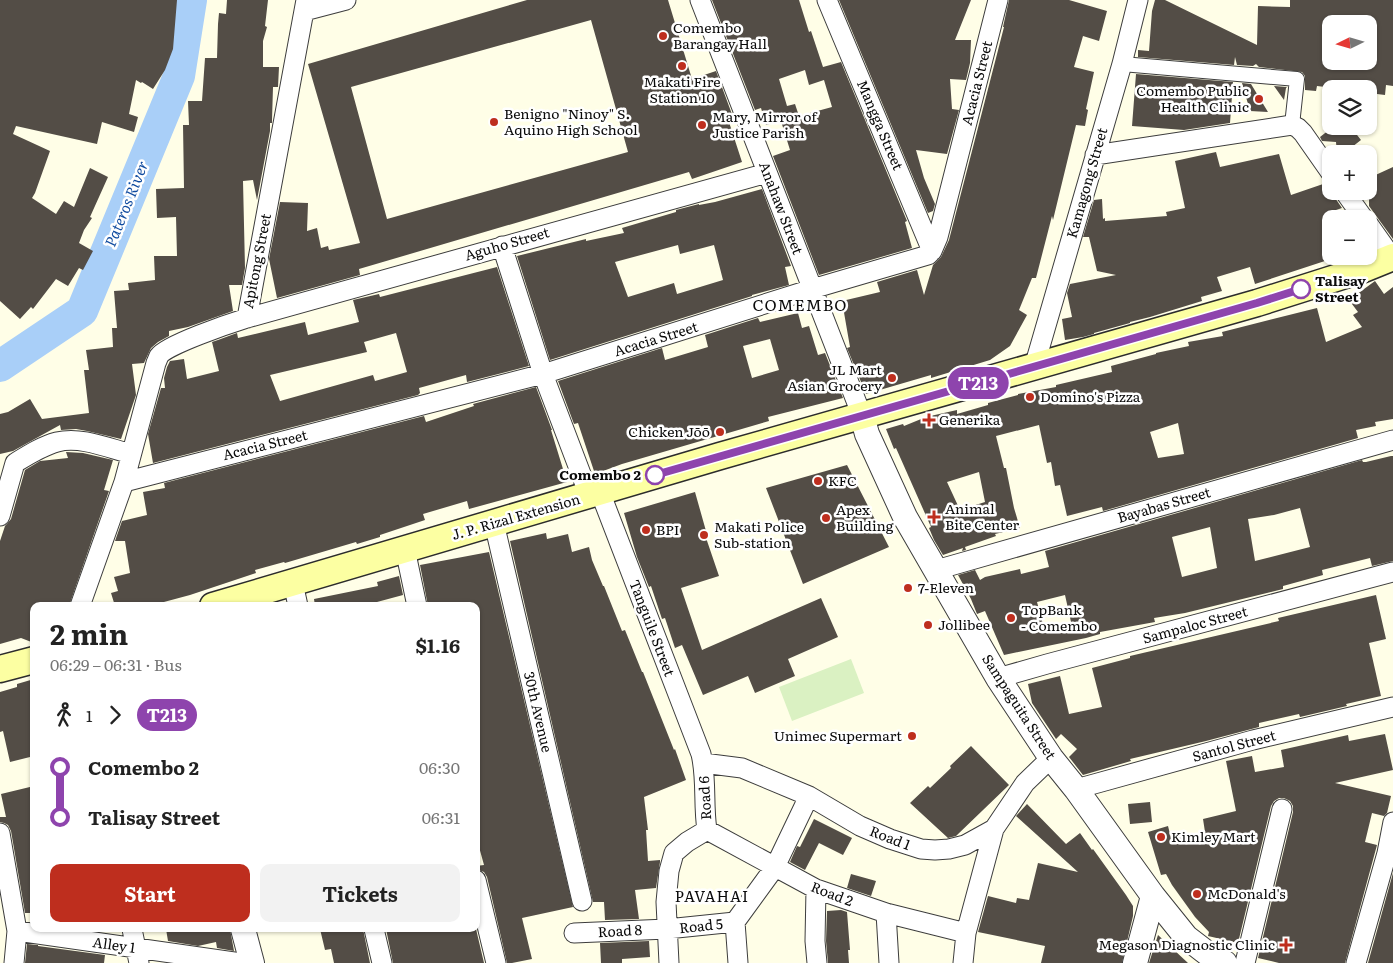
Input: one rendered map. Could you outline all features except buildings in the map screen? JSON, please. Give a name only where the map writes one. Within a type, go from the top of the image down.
[{"type":"main road","name":"J. P. Rizal Extension","points":[[241,602],[296,594],[405,550],[720,456],[1257,303],[1393,258]]},
{"type":"main road","points":[[0,669],[30,661]]},
{"type":"street","points":[[305,5],[346,0]]},
{"type":"street","name":"Anahaw Street","points":[[700,0],[862,416]]},
{"type":"street","name":"Mangga Street","points":[[827,0],[932,251]]},
{"type":"street","name":"Acacia Street","points":[[124,482],[543,374],[924,257],[932,251],[939,230],[998,0]]},
{"type":"street","name":"Kamagong Street","points":[[1034,367],[1122,64],[1138,0]]},
{"type":"street","name":"Apitong Street","points":[[81,602],[124,482],[160,355],[166,350],[188,340],[247,318],[305,5]]},
{"type":"street","points":[[1122,64],[1297,79],[1292,125]]},
{"type":"street","points":[[1095,155],[1292,125],[1303,133],[1322,160]]},
{"type":"street","name":"Aguho Street","points":[[247,318],[767,173]]},
{"type":"street","points":[[1377,236],[1393,258]]},
{"type":"street","name":"Tanguile Street","points":[[502,246],[543,374],[594,494],[703,763]]},
{"type":"street","name":"Sampaguita Street","points":[[862,416],[866,434],[905,518],[998,678],[1052,758],[1153,896],[1186,937],[1216,960],[1225,963]]},
{"type":"street","points":[[0,516],[7,465],[38,449],[58,441],[75,440],[131,454]]},
{"type":"street","name":"Bayabas Street","points":[[936,570],[1393,440]]},
{"type":"street","name":"30th Avenue","points":[[494,523],[582,901]]},
{"type":"street","points":[[405,550],[416,602]]},
{"type":"street","name":"Sampaloc Street","points":[[998,678],[1393,572]]},
{"type":"street","name":"Santol Street","points":[[1076,789],[1253,740],[1393,707]]},
{"type":"street","name":"Road 1","points":[[703,763],[742,768],[809,796],[860,826],[890,839],[921,849],[949,849],[965,845],[994,829],[1025,783],[1052,758]]},
{"type":"street","name":"Road 6","points":[[669,963],[666,902],[669,871],[674,853],[687,842],[707,830],[703,763]]},
{"type":"street","name":"Road 5","points":[[738,963],[734,922],[775,866],[809,796]]},
{"type":"street","points":[[1245,963],[1282,809]]},
{"type":"street","points":[[1356,963],[1393,822]]},
{"type":"street","points":[[963,963],[966,933],[994,829]]},
{"type":"street","name":"Road 2","points":[[707,830],[816,889],[886,913],[966,933]]},
{"type":"street","points":[[0,833],[17,931],[14,963]]},
{"type":"street","points":[[816,889],[815,941],[817,963]]},
{"type":"street","points":[[1135,963],[1153,896]]},
{"type":"street","points":[[480,897],[496,963]]},
{"type":"street","points":[[886,913],[889,963]]},
{"type":"street","name":"Road 5","points":[[667,929],[734,922]]},
{"type":"street","name":"Road 8","points":[[574,933],[667,929]]},
{"type":"street","name":"Alley 1","points":[[17,931],[138,956],[241,963]]},
{"type":"street","points":[[133,932],[138,956]]},
{"type":"street","points":[[244,932],[252,963]]},
{"type":"street","points":[[375,932],[382,963]]},
{"type":"green space","points":[[851,659],[864,693],[792,721],[779,687]]},
{"type":"waterway","name":"Pateros River","points":[[0,366],[82,311],[179,76],[191,0]]},
{"type":"bus line","name":"T213","points":[[655,475],[1301,289]]},
{"type":"place","name":"Comembo Barangay Hall","points":[[663,36]]},
{"type":"place","name":"Makati Fire Station 10","points":[[682,66]]},
{"type":"place","name":"Comembo Public Health Clinic","points":[[1259,99]]},
{"type":"place","name":"Benigno \"Ninoy\" S. Aquino High School","points":[[494,122]]},
{"type":"place","name":"Mary, Mirror of Justice Parish","points":[[702,125]]},
{"type":"place","name":"Talisay Street","points":[[1301,289]]},
{"type":"place","name":"JL Mart Asian Grocery","points":[[892,378]]},
{"type":"place","name":"Domino's Pizza","points":[[1030,397]]},
{"type":"place","name":"Generika","points":[[929,420]]},
{"type":"place","name":"Chicken Jōō","points":[[720,432]]},
{"type":"place","name":"Comembo 2","points":[[655,475]]},
{"type":"place","name":"KFC","points":[[818,481]]},
{"type":"place","name":"Animal Bite Center","points":[[934,517]]},
{"type":"place","name":"Apex Building","points":[[826,518]]},
{"type":"place","name":"BPI","points":[[646,530]]},
{"type":"place","name":"Makati Police Sub-station","points":[[704,535]]},
{"type":"place","name":"7-Eleven","points":[[908,588]]},
{"type":"place","name":"TopBank - Comembo","points":[[1011,618]]},
{"type":"place","name":"Jollibee","points":[[928,625]]},
{"type":"place","name":"Unimec Supermart","points":[[912,736]]},
{"type":"place","name":"Kimley Mart","points":[[1161,837]]},
{"type":"place","name":"McDonald's","points":[[1197,894]]},
{"type":"place","name":"Megason Diagnostic Clinic","points":[[1286,945]]},
{"type":"district","name":"COMEMBO","points":[[800,305]]},
{"type":"district","name":"PAVAHAI","points":[[712,897]]}]
